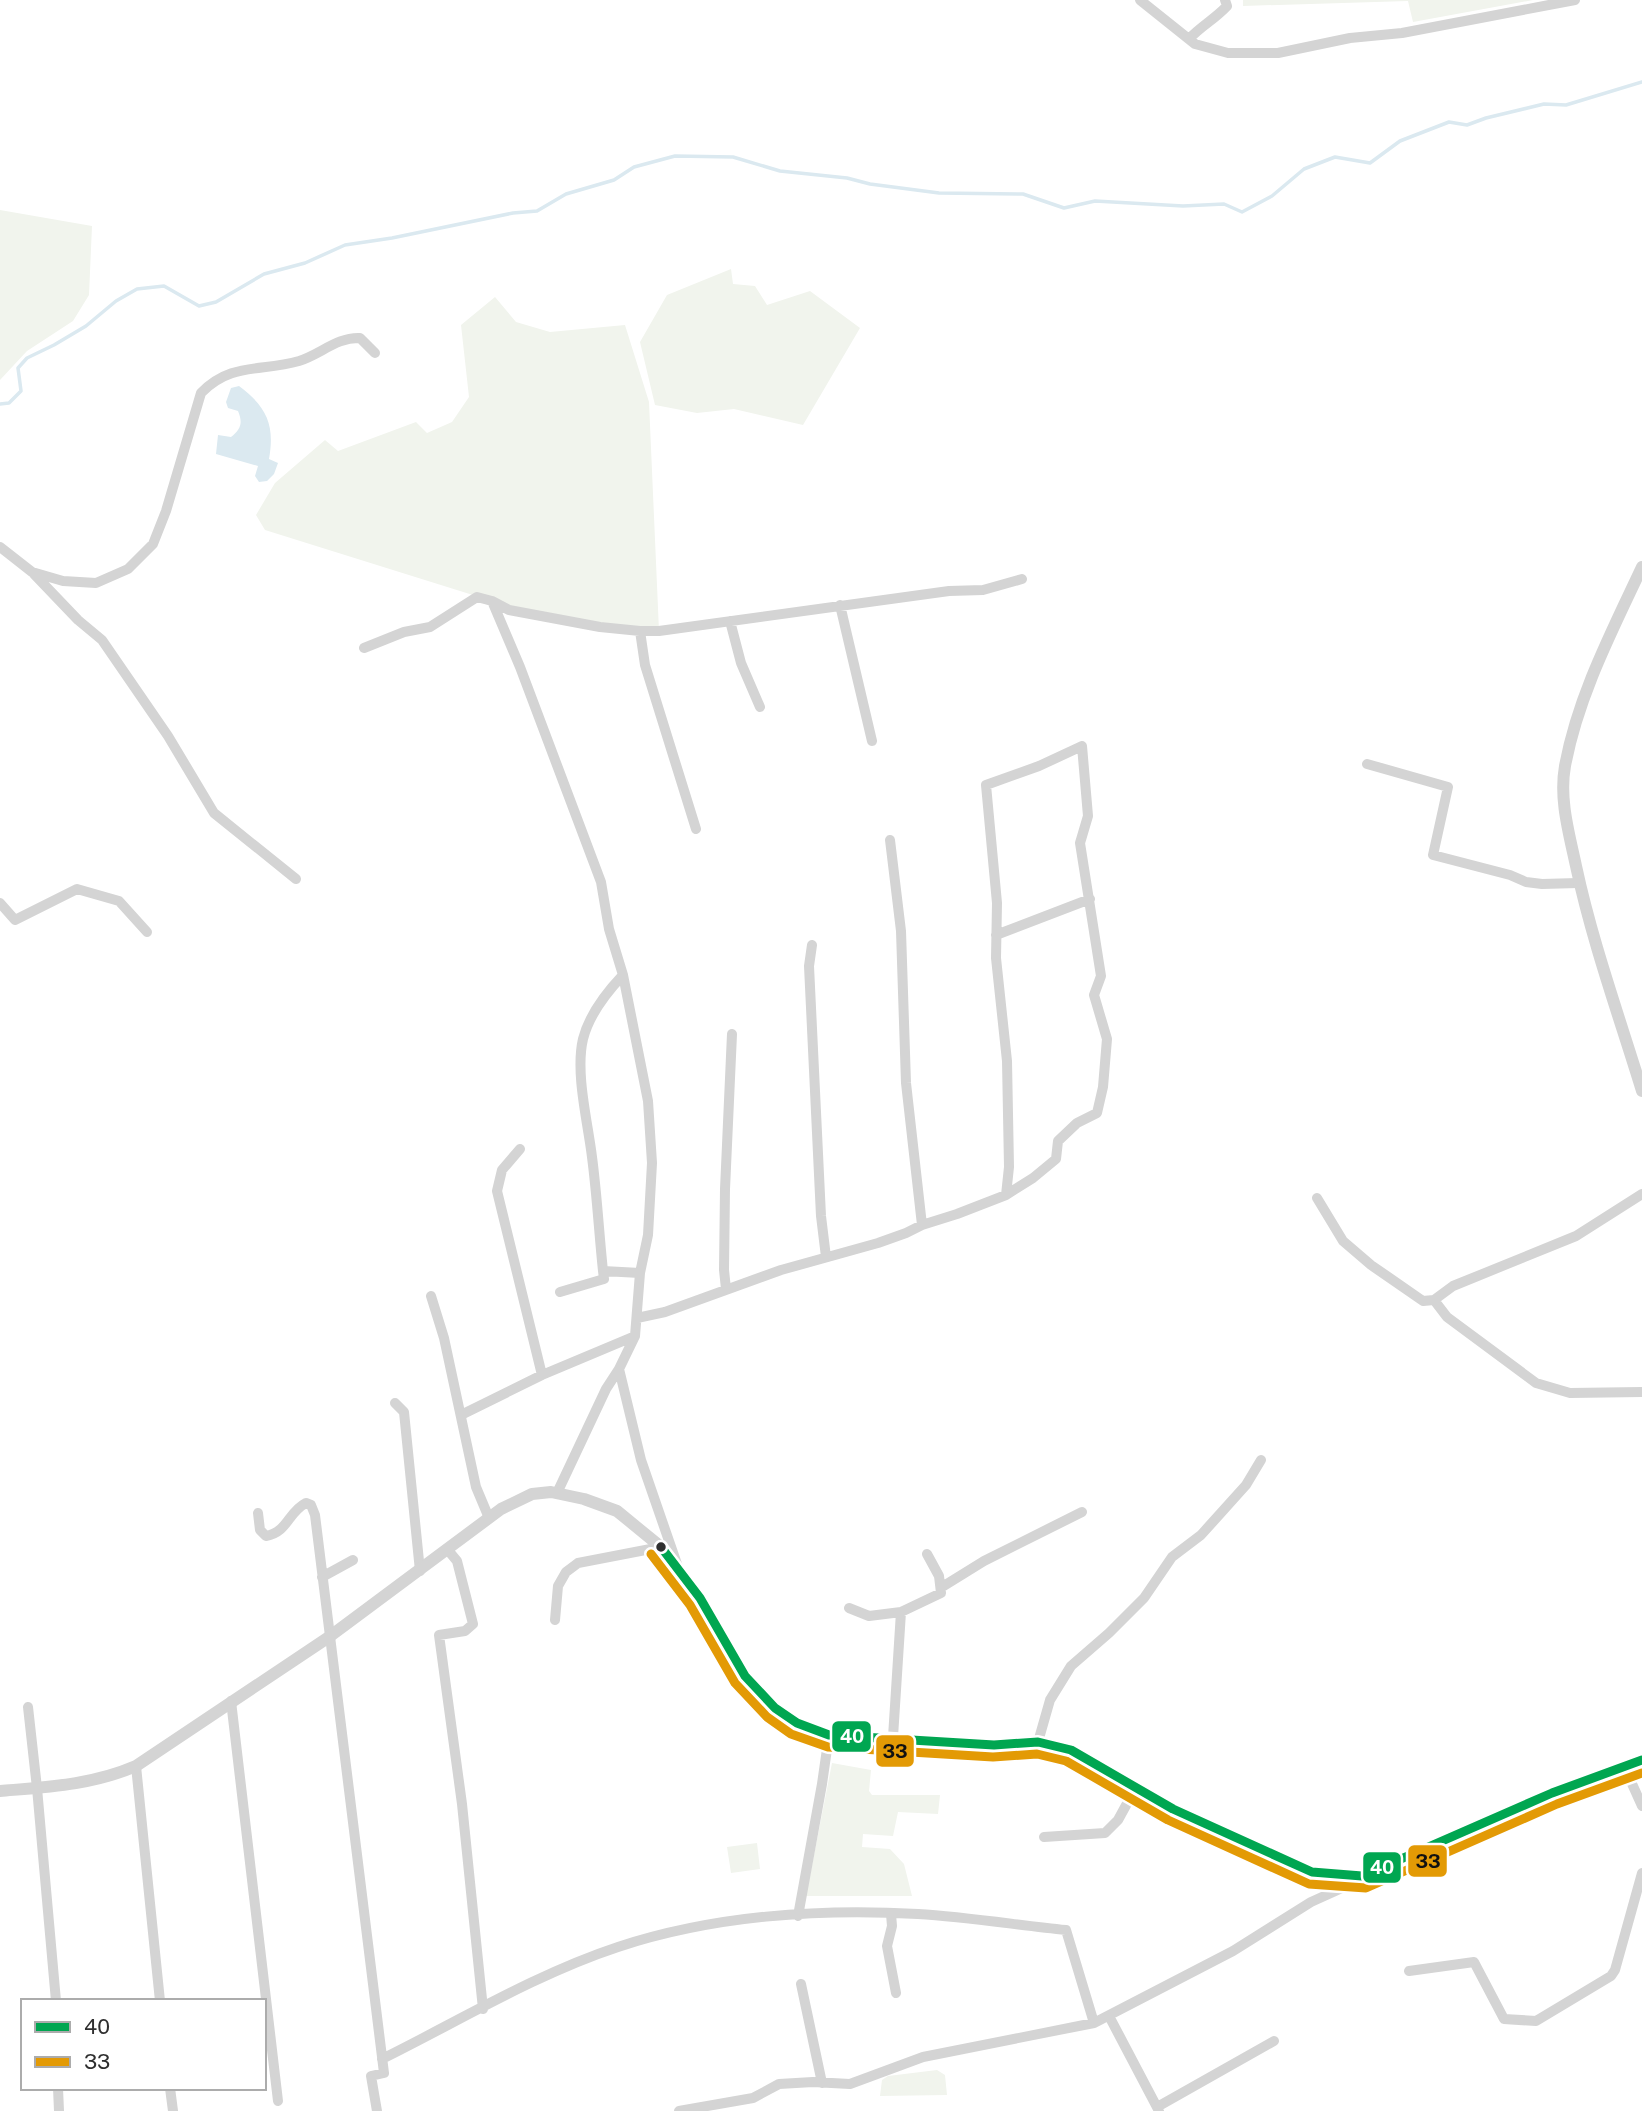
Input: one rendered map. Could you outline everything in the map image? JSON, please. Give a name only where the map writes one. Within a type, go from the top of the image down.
[{"type":"street","points":[[1140,0],[1195,44],[1228,53],[1278,53],[1350,38],[1402,33],[1576,0]]},
{"type":"street","points":[[1189,39],[1199,28],[1216,18],[1227,6],[1225,0]]},
{"type":"street","points":[[32,572],[63,581],[96,583],[128,569],[153,544],[166,511],[201,393],[214,380],[238,370],[299,361],[347,337],[360,338],[375,353]]},
{"type":"street","points":[[0,547],[32,572],[78,620],[102,640],[168,736],[214,813],[296,879]]},
{"type":"street","points":[[1642,567],[1601,653],[1564,768],[1564,817],[1578,883],[1642,1091]]},
{"type":"street","points":[[365,648],[404,632],[430,627],[477,597],[509,610],[600,627],[640,631],[949,591],[983,590],[1022,579]]},
{"type":"street","points":[[492,601],[520,667],[601,882],[648,1101],[652,1163],[648,1234],[640,1273],[635,1336],[606,1389],[558,1493]]},
{"type":"street","points":[[840,606],[872,741]]},
{"type":"street","points":[[730,621],[741,663],[760,708]]},
{"type":"street","points":[[640,631],[645,666],[696,829]]},
{"type":"street","points":[[637,1318],[665,1312],[826,1256],[878,1243],[922,1224],[1006,1195],[1056,1159],[1058,1141],[1077,1123],[1097,1113],[1103,1087],[1107,1039],[1094,995],[1101,976],[1080,844],[1088,816],[1082,746],[1039,766],[986,785],[996,903],[996,958],[1007,1061],[1009,1167],[1006,1195]]},
{"type":"street","points":[[1367,764],[1448,787],[1433,855],[1527,882],[1578,883]]},
{"type":"street","points":[[890,840],[901,931],[906,1083],[922,1224]]},
{"type":"street","points":[[0,903],[15,920],[77,889],[119,901],[147,932]]},
{"type":"street","points":[[996,935],[1090,899]]},
{"type":"street","points":[[812,945],[809,966],[821,1216],[826,1256]]},
{"type":"street","points":[[559,1292],[604,1279],[581,1071],[583,1040],[592,1015],[623,975]]},
{"type":"street","points":[[726,1289],[725,1189],[732,1034]]},
{"type":"street","points":[[520,1149],[502,1170],[497,1191],[542,1375]]},
{"type":"street","points":[[1317,1198],[1343,1241],[1423,1301],[1434,1300],[1453,1286],[1576,1236],[1642,1194]]},
{"type":"street","points":[[603,1271],[640,1273]]},
{"type":"street","points":[[431,1296],[444,1338],[476,1487],[489,1518]]},
{"type":"street","points":[[1434,1300],[1447,1317],[1536,1383],[1570,1393],[1642,1392]]},
{"type":"street","points":[[461,1415],[542,1375],[635,1336]]},
{"type":"street","points":[[619,1369],[641,1460],[680,1573]]},
{"type":"street","points":[[395,1404],[404,1412],[420,1571]]},
{"type":"street","points":[[1038,1742],[1050,1700],[1071,1666],[1144,1598],[1172,1558],[1201,1535],[1246,1485],[1261,1460]]},
{"type":"street","points":[[0,1791],[75,1784],[112,1776],[136,1766],[329,1637],[501,1509],[532,1494],[558,1493],[617,1511],[661,1547],[699,1598],[745,1676],[775,1708],[797,1723],[829,1734],[994,1745],[1038,1742],[1071,1750],[1173,1809],[1287,1863],[1312,1872],[1362,1876],[1552,1793],[1642,1760]]},
{"type":"street","points":[[258,1513],[260,1530],[266,1536],[279,1532],[299,1506],[306,1503],[311,1505],[315,1515],[384,2073],[371,2076],[377,2111]]},
{"type":"street","points":[[942,1587],[984,1561],[1082,1512]]},
{"type":"street","points":[[555,1620],[558,1586],[566,1572],[578,1563],[661,1547]]},
{"type":"street","points":[[447,1549],[457,1561],[473,1624],[465,1631],[439,1635],[462,1804],[483,2008]]},
{"type":"street","points":[[849,1608],[869,1616],[901,1612],[941,1593],[942,1587],[927,1554]]},
{"type":"street","points":[[322,1577],[353,1560]]},
{"type":"street","points":[[892,1737],[901,1612]]},
{"type":"street","points":[[231,1701],[278,2101]]},
{"type":"street","points":[[27,1707],[56,1999]]},
{"type":"street","points":[[798,1916],[829,1734]]},
{"type":"street","points":[[136,1766],[160,1999]]},
{"type":"street","points":[[1624,1766],[1642,1806]]},
{"type":"street","points":[[1044,1837],[1105,1833],[1118,1820],[1136,1787]]},
{"type":"street","points":[[1409,1971],[1474,1962],[1504,2019],[1536,2021],[1611,1976],[1615,1970],[1642,1873]]},
{"type":"street","points":[[679,2111],[752,2098],[779,2084],[850,2084],[923,2057],[1094,2023],[1233,1951],[1311,1902],[1342,1888],[1353,1877]]},
{"type":"street","points":[[891,1914],[892,1926],[887,1946],[896,1993]]},
{"type":"street","points":[[382,2060],[550,1975],[616,1948],[665,1933],[732,1920],[798,1916],[930,1915],[1066,1930],[1094,2023]]},
{"type":"street","points":[[801,1984],[822,2083]]},
{"type":"street","points":[[1108,2016],[1158,2109],[1274,2041]]},
{"type":"street","points":[[58,2090],[59,2111]]},
{"type":"street","points":[[170,2090],[173,2111]]},
{"type":"shaded area","points":[[1243,0],[1533,0],[1413,22],[1408,1],[1243,6]]},
{"type":"shaded area","points":[[0,210],[92,226],[89,295],[73,321],[27,351],[0,380]]},
{"type":"shaded area","points":[[731,269],[733,284],[755,286],[767,305],[810,291],[860,328],[803,425],[734,409],[697,413],[655,405],[640,342],[667,295]]},
{"type":"shaded area","points":[[495,297],[516,322],[550,332],[625,325],[649,402],[659,631],[509,610],[492,601],[265,530],[256,515],[275,483],[325,440],[338,451],[416,422],[427,433],[452,422],[469,397],[461,325]]},
{"type":"shaded area","points":[[239,386],[256,401],[270,426],[269,459],[278,463],[274,474],[267,481],[259,482],[255,476],[258,466],[216,454],[218,435],[231,437],[240,426],[238,411],[228,408],[226,402],[231,388]]},
{"type":"shaded area","points":[[832,1763],[871,1770],[869,1791],[872,1795],[940,1795],[938,1814],[898,1812],[893,1836],[863,1834],[862,1847],[890,1849],[904,1864],[912,1896],[806,1896]]},
{"type":"shaded area","points":[[757,1843],[760,1869],[731,1873],[727,1847]]},
{"type":"shaded area","points":[[937,2070],[945,2075],[947,2095],[880,2096],[882,2080],[888,2076]]},
{"type":"waterway","points":[[0,404],[9,403],[21,391],[18,368],[27,358],[86,326],[116,301],[137,289],[164,286],[199,306],[216,302],[264,274],[305,263],[345,245],[513,213],[537,211],[566,194],[614,180],[634,167],[675,156],[733,157],[780,171],[847,178],[870,184],[939,193],[1023,194],[1064,208],[1095,201],[1183,206],[1224,204],[1242,212],[1272,196],[1304,169],[1335,157],[1370,163],[1400,141],[1449,122],[1467,125],[1544,104],[1566,105],[1642,82]]},
{"type":"transit line","name":"40","points":[[661,1547],[700,1598],[745,1676],[775,1708],[797,1723],[829,1735],[994,1745],[1038,1742],[1071,1750],[1173,1809],[1312,1872],[1362,1876],[1552,1793],[1642,1760]]},
{"type":"transit line","name":"33","points":[[651,1554],[690,1605],[735,1683],[767,1717],[791,1734],[828,1747],[993,1757],[1037,1754],[1066,1761],[1168,1820],[1309,1884],[1366,1888],[1557,1804],[1642,1773]]}]
